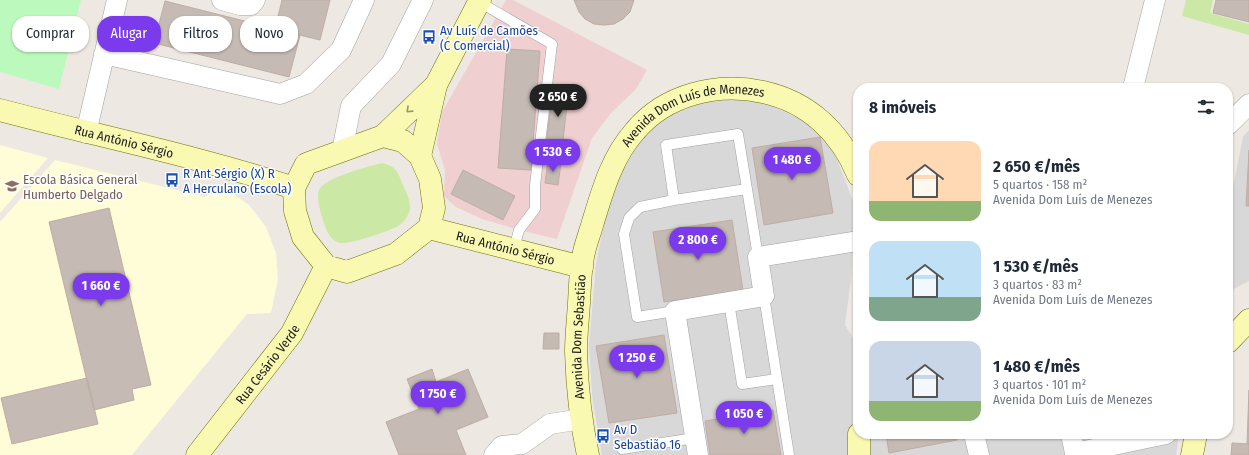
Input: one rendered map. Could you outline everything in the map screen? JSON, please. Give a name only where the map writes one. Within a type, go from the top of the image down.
[{"type":"street","points":[[86,133],[117,0]]},
{"type":"street","points":[[222,0],[240,5],[251,5],[256,0]]},
{"type":"street","points":[[104,54],[280,94],[306,84],[340,50],[364,0]]},
{"type":"street","points":[[342,151],[351,106],[391,64],[423,0]]},
{"type":"street","points":[[1134,83],[1155,0]]},
{"type":"street","points":[[420,156],[436,85],[480,1]]},
{"type":"street","points":[[383,136],[403,141],[420,156],[430,179],[434,208],[429,228],[396,254],[347,272],[326,266],[303,237],[295,212],[294,188],[306,164],[383,136],[436,85]]},
{"type":"street","name":"Avenida Dom Luís de Menezes","points":[[582,267],[604,183],[617,155],[635,130],[656,112],[679,98],[710,90],[743,88],[774,94],[808,110],[833,132],[849,154],[853,163]]},
{"type":"street","points":[[1233,120],[1249,104]]},
{"type":"street","name":"Rua António Sérgio","points":[[0,110],[86,133],[235,168],[294,188]]},
{"type":"street","name":"Rua António Sérgio","points":[[429,228],[582,267]]},
{"type":"street","points":[[696,446],[675,311],[764,296],[758,257],[853,242]]},
{"type":"street","name":"Rua Cesário Verde","points":[[197,455],[211,446],[292,333],[326,266]]},
{"type":"street","name":"Avenida Dom Sebastião","points":[[582,267],[576,351],[582,419],[588,455]]},
{"type":"street","points":[[1233,337],[1249,320]]},
{"type":"street","points":[[494,455],[502,446],[522,444],[550,424],[582,419]]},
{"type":"street","points":[[859,439],[859,455]]},
{"type":"street","points":[[975,439],[978,455]]},
{"type":"street","points":[[1072,439],[1075,452],[1141,439]]},
{"type":"street","points":[[1192,455],[1195,439]]},
{"type":"lane","points":[[480,1],[552,44],[535,185],[535,209],[519,230],[514,249]]},
{"type":"lane","points":[[674,200],[666,145],[738,134],[758,257]]},
{"type":"lane","points":[[675,311],[637,316],[624,234],[629,218],[640,207],[674,200],[747,189]]},
{"type":"lane","points":[[764,296],[789,455]]},
{"type":"lane","points":[[729,302],[742,384],[777,379]]},
{"type":"lane","points":[[622,449],[696,446]]},
{"type":"shaded area","points":[[506,0],[513,0],[647,70],[636,89],[611,113],[592,138],[557,239],[482,219],[456,207],[444,196],[445,170],[437,144],[442,112]]},
{"type":"shaded area","points":[[709,98],[762,101],[804,121],[831,144],[853,201],[851,279],[845,325],[853,338],[853,439],[1178,439],[1176,455],[602,455],[592,395],[589,345],[596,264],[609,197],[621,168],[641,134],[675,110]]},
{"type":"shaded area","points":[[1249,130],[1249,281],[1233,289],[1233,187],[1243,137]]},
{"type":"shaded area","name":"Escola Básica General Humberto Delgado","points":[[0,145],[48,158],[0,213]]},
{"type":"shaded area","points":[[55,160],[205,197],[223,187],[249,205],[266,227],[276,253],[278,279],[271,313],[247,314],[132,455],[0,455],[0,222]]},
{"type":"green space","points":[[0,0],[81,0],[77,16],[12,16],[12,52],[68,52],[59,89],[0,72]]},
{"type":"green space","points":[[1186,0],[1213,0],[1210,13],[1249,24],[1249,35],[1182,16]]},
{"type":"green space","points":[[382,163],[393,167],[399,175],[410,203],[410,209],[407,216],[398,226],[378,234],[351,242],[337,242],[326,230],[318,202],[319,190],[329,181],[338,177]]},
{"type":"building","points":[[282,0],[330,0],[320,40],[298,35],[298,16],[278,16]]},
{"type":"building","points":[[574,0],[634,0],[630,12],[623,19],[614,24],[604,25],[594,24],[585,19],[579,12]]},
{"type":"building","points":[[1216,0],[1249,0],[1249,22],[1213,13]]},
{"type":"building","points":[[165,1],[225,16],[169,16],[169,47],[161,45],[161,16]]},
{"type":"building","points":[[232,18],[240,20],[240,52],[296,52],[289,77],[190,52],[232,52]]},
{"type":"building","points":[[507,49],[540,51],[531,170],[498,168]]},
{"type":"building","points":[[553,87],[569,89],[562,148],[546,146]]},
{"type":"building","points":[[820,137],[833,213],[764,225],[752,148]]},
{"type":"building","points":[[1249,150],[1249,206],[1246,206]]},
{"type":"building","points":[[548,161],[561,163],[558,185],[545,183]]},
{"type":"building","points":[[463,170],[515,196],[503,220],[451,194]]},
{"type":"building","points":[[109,208],[151,385],[132,389],[134,400],[94,410],[49,222]]},
{"type":"building","points":[[732,220],[743,290],[664,302],[653,232]]},
{"type":"building","points":[[544,333],[559,333],[559,349],[543,349]]},
{"type":"building","points":[[664,335],[677,413],[609,423],[596,346]]},
{"type":"building","points":[[432,369],[436,382],[468,369],[488,417],[456,430],[466,455],[399,455],[386,422],[419,409],[407,379]]},
{"type":"building","points":[[87,378],[98,424],[12,444],[1,398]]},
{"type":"building","points":[[1249,390],[1249,444],[1247,444]]},
{"type":"building","points":[[773,410],[781,455],[710,455],[705,421]]},
{"type":"building","points":[[887,439],[957,439],[957,440],[889,453]]},
{"type":"building","points":[[1232,443],[1249,444],[1249,455],[1231,455]]},
{"type":"place","name":"Av Luís de Camões (C Comercial)","points":[[429,37]]},
{"type":"place","name":"R Ant Sérgio (X) R A Herculano (Escola)","points":[[172,180]]},
{"type":"place","name":"Escola Básica General Humberto Delgado","points":[[12,186]]},
{"type":"place","name":"Av D Sebastião 16","points":[[603,436]]}]
